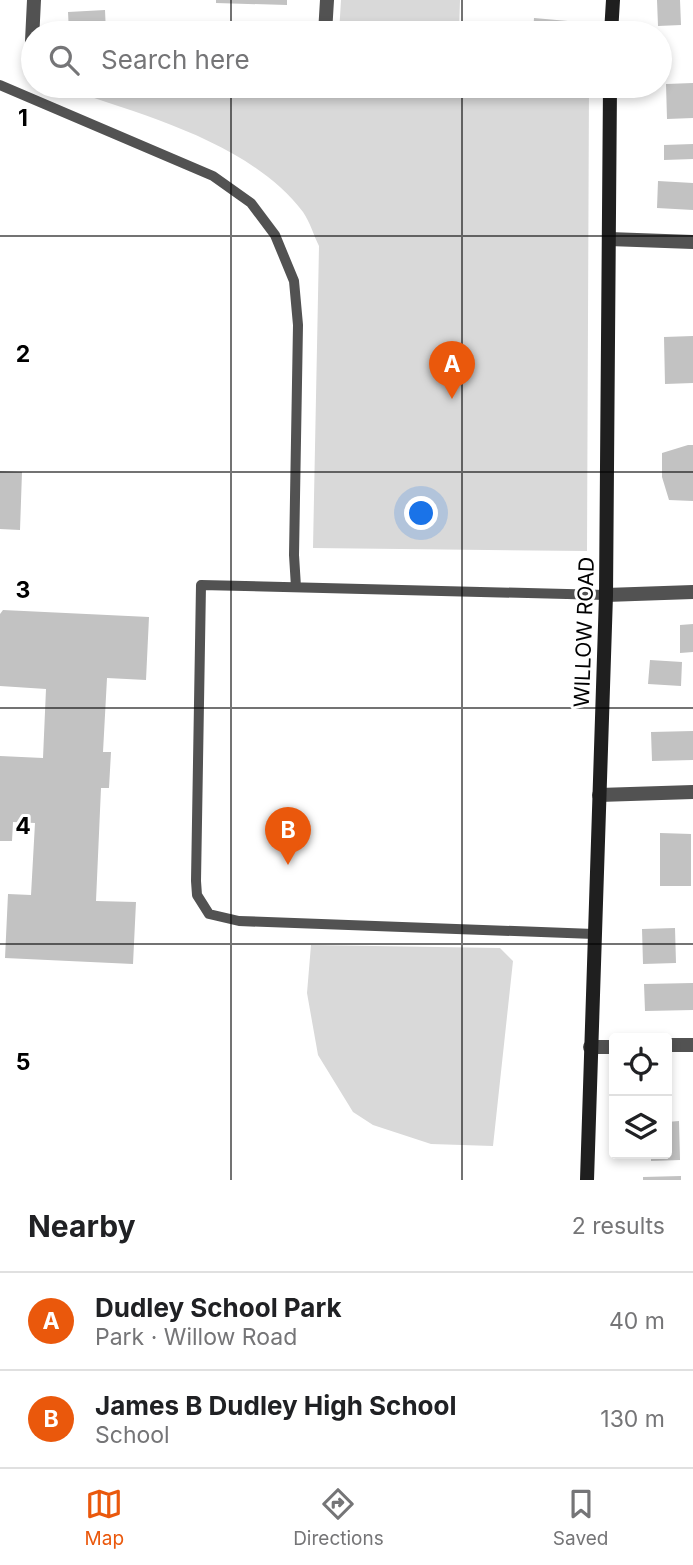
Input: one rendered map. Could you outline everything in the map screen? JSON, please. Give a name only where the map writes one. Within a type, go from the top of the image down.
[{"type":"street","points":[[33,21],[34,0]]},
{"type":"street","points":[[326,21],[327,0]]},
{"type":"street","points":[[612,21],[613,0]]},
{"type":"street","name":"WILLOW ROAD","points":[[587,1180],[606,595],[610,98]]},
{"type":"street","points":[[609,239],[693,242]]},
{"type":"street","points":[[606,595],[693,592]]},
{"type":"street","points":[[599,795],[693,792]]},
{"type":"street","points":[[672,1045],[693,1045]]},
{"type":"street","points":[[590,1047],[609,1047]]},
{"type":"lane","points":[[0,85],[21,94]]},
{"type":"lane","points":[[30,98],[213,176],[250,203],[275,235],[294,281],[298,326],[294,543],[296,587]]},
{"type":"lane","points":[[594,934],[239,921],[219,918],[202,906],[196,881],[201,585],[606,595]]},
{"type":"shaded area","points":[[341,0],[460,0],[459,21],[340,21]]},
{"type":"shaded area","points":[[94,98],[589,98],[587,551],[313,548],[319,246],[303,212],[280,187],[223,148],[157,119]]},
{"type":"shaded area","points":[[311,945],[500,948],[513,961],[493,1146],[431,1144],[373,1125],[353,1112],[318,1055],[307,993]]},
{"type":"building","points":[[216,0],[287,0],[287,5],[216,3]]},
{"type":"building","points":[[657,0],[680,0],[681,25],[672,25],[672,21],[658,21]]},
{"type":"building","points":[[105,10],[105,21],[68,21],[68,12]]},
{"type":"building","points":[[534,18],[568,21],[534,21]]},
{"type":"building","points":[[693,83],[693,118],[667,119],[666,98],[672,98],[672,84]]},
{"type":"building","points":[[693,144],[693,159],[664,160],[664,145]]},
{"type":"building","points":[[658,181],[693,183],[693,210],[657,208]]},
{"type":"building","points":[[693,336],[693,383],[665,384],[664,337]]},
{"type":"building","points":[[693,445],[693,501],[669,500],[662,477],[662,453]]},
{"type":"building","points":[[0,471],[22,472],[20,530],[0,529]]},
{"type":"building","points":[[3,610],[149,617],[146,680],[107,678],[103,752],[111,752],[109,788],[101,788],[96,901],[136,902],[133,964],[5,958],[8,894],[31,895],[35,823],[13,822],[12,841],[0,841],[0,756],[43,758],[46,689],[0,686],[0,614]]},
{"type":"building","points":[[693,624],[693,652],[680,653],[680,625]]},
{"type":"building","points":[[650,660],[682,662],[681,686],[648,684]]},
{"type":"building","points":[[693,731],[693,760],[652,761],[651,732]]},
{"type":"building","points":[[660,833],[691,834],[691,886],[660,886]]},
{"type":"building","points":[[675,928],[676,963],[643,964],[642,929]]},
{"type":"building","points":[[693,983],[693,1010],[645,1011],[644,984]]},
{"type":"building","points":[[679,1121],[680,1160],[651,1161],[672,1159],[672,1122]]},
{"type":"building","points":[[681,1176],[681,1180],[643,1180],[643,1177]]},
{"type":"place","name":"Dudley School Park","points":[[452,399]]},
{"type":"place","name":"James B Dudley High School","points":[[288,865]]}]
